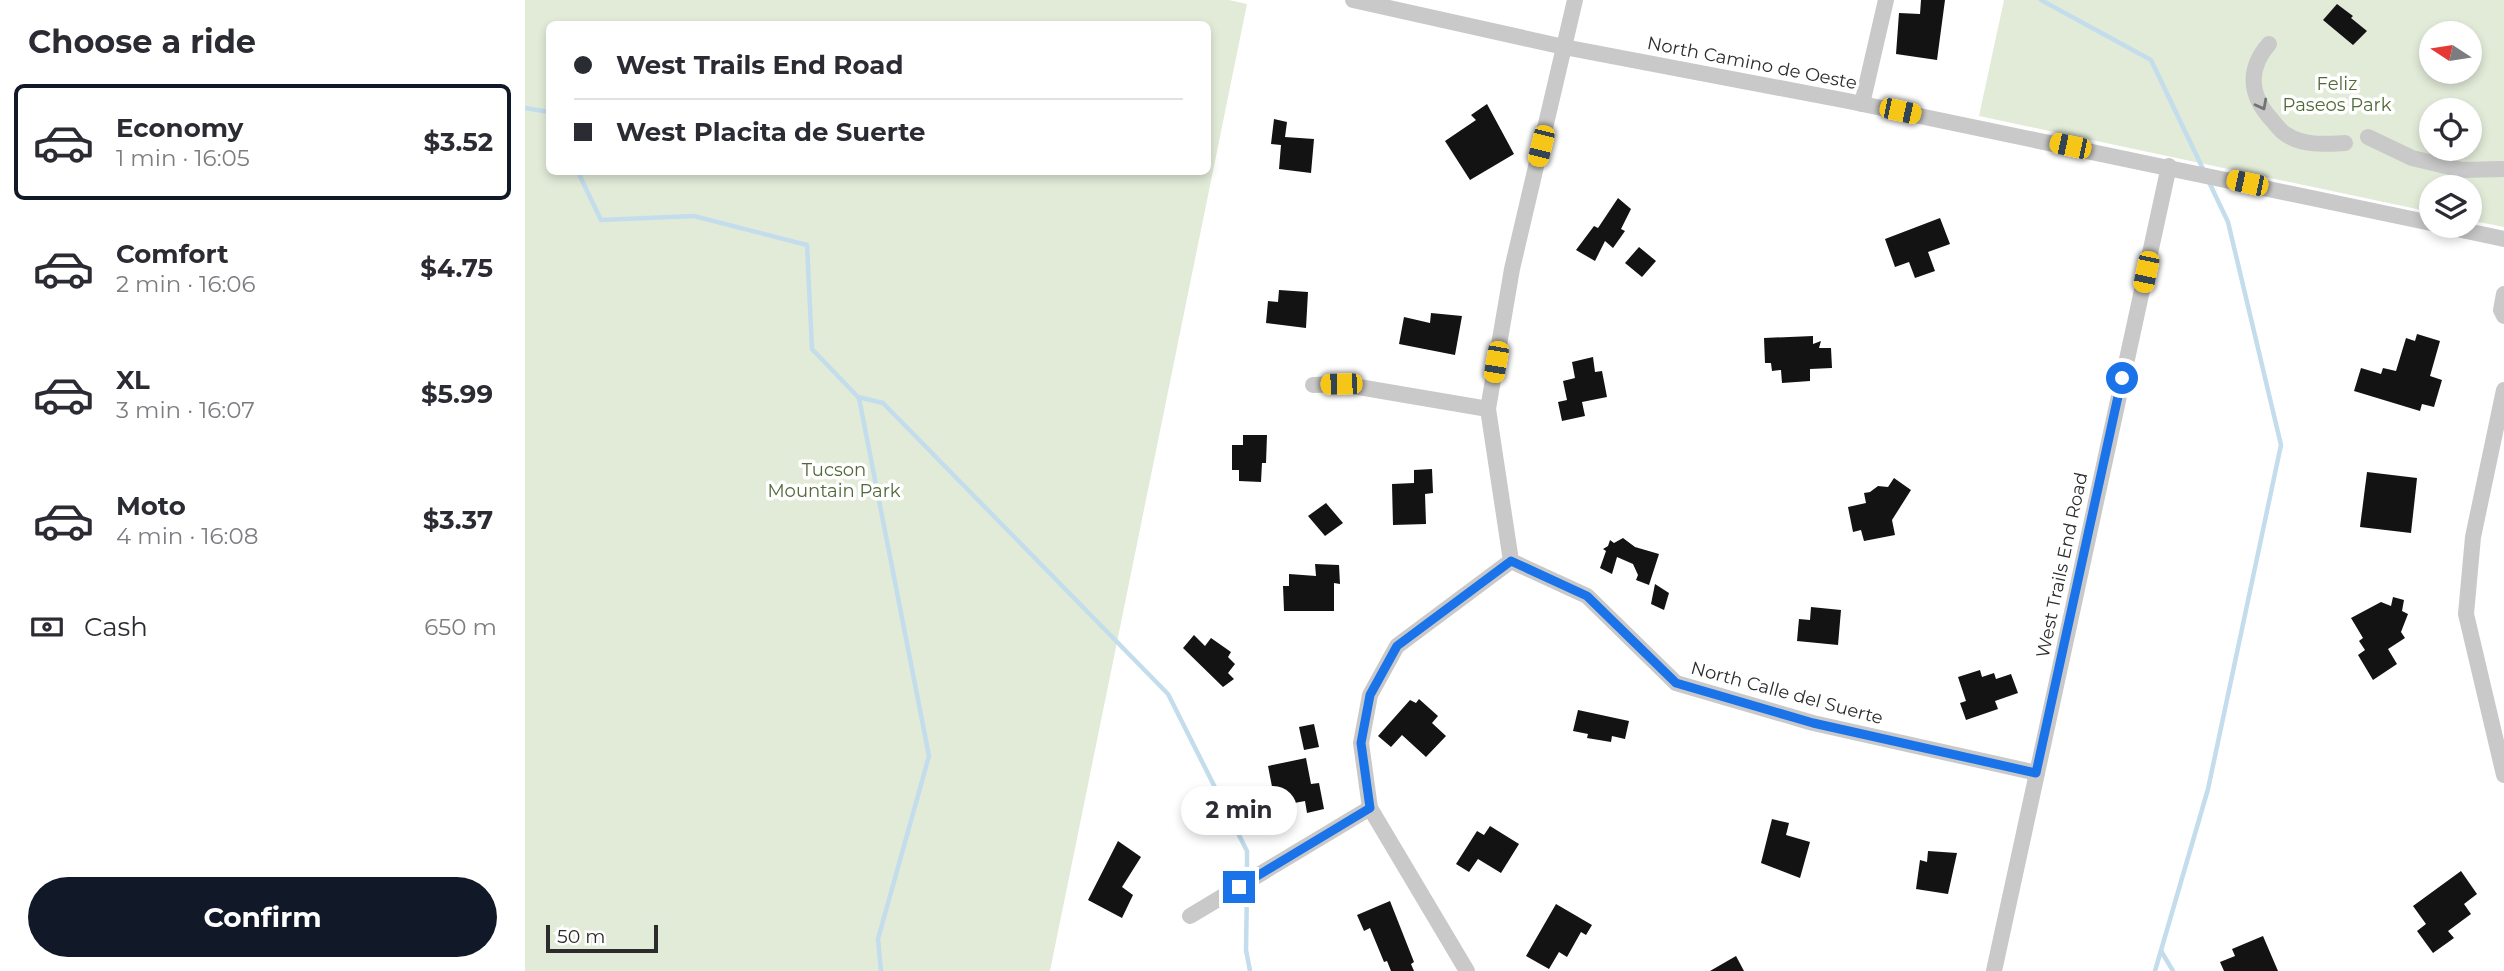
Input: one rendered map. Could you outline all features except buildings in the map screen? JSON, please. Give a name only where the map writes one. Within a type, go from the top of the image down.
[{"type":"street","name":"North Camino de Oeste","points":[[1353,0],[1564,47],[2169,166],[2419,220]]},
{"type":"street","points":[[1467,971],[1370,808],[1361,743],[1370,695],[1397,646],[1511,561],[1488,409],[1511,269],[1575,0]]},
{"type":"street","points":[[1862,104],[1886,0]]},
{"type":"street","points":[[2269,44],[2258,56],[2252,79],[2260,107],[2286,135],[2314,144],[2345,143]]},
{"type":"street","points":[[2368,136],[2412,158],[2462,170],[2504,169]]},
{"type":"street","name":"West Trails End Road","points":[[1994,971],[2169,166]]},
{"type":"street","points":[[2482,234],[2504,239]]},
{"type":"street","points":[[2504,294],[2501,310],[2504,316]]},
{"type":"street","points":[[1313,385],[1341,384],[1488,409]]},
{"type":"street","points":[[2504,390],[2473,537],[2466,614],[2504,775]]},
{"type":"street","name":"North Calle del Suerte","points":[[1511,561],[1587,596],[1676,683],[1813,723],[2036,773]]},
{"type":"street","points":[[1190,916],[1370,808]]},
{"type":"green space","name":"Tucson Mountain Park","points":[[525,0],[1229,0],[1247,4],[1050,971],[525,971]]},
{"type":"green space","name":"Feliz Paseos Park","points":[[2004,0],[2504,0],[2504,227],[2482,223],[2482,175],[2419,175],[2419,209],[1979,116]]},
{"type":"waterway","points":[[2041,0],[2151,60],[2204,171]]},
{"type":"waterway","points":[[525,108],[546,112]]},
{"type":"waterway","points":[[579,175],[601,220],[694,216],[807,245],[812,349],[858,397],[883,403],[1168,694],[1247,851],[1247,876]]},
{"type":"waterway","points":[[2155,971],[2208,789],[2281,445],[2228,222],[2209,182]]},
{"type":"waterway","points":[[859,398],[929,756],[878,939],[881,971]]},
{"type":"waterway","points":[[1247,888],[1246,950],[1250,971]]},
{"type":"waterway","points":[[2161,951],[2173,971]]},
{"type":"route","points":[[1239,887],[1370,808],[1361,743],[1370,695],[1397,646],[1511,561],[1587,596],[1676,683],[1813,723],[2036,773],[2122,378]]}]
